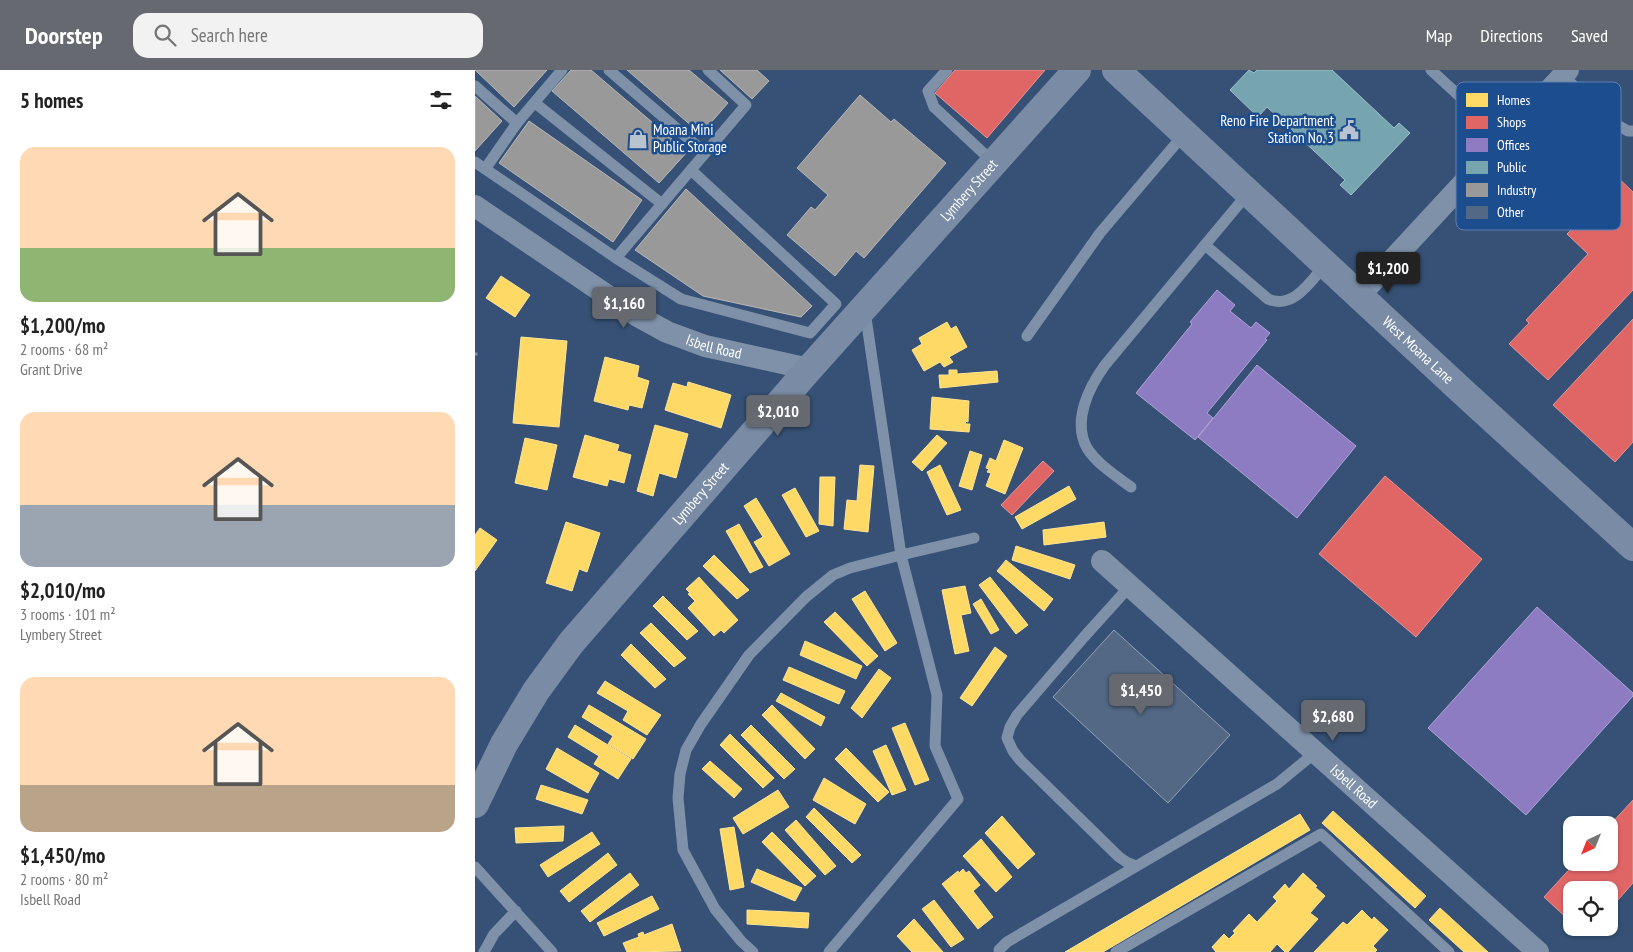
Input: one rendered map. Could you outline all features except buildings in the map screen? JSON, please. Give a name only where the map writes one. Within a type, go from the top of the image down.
[{"type":"street","name":"Lymbery Street","points":[[475,804],[508,736],[536,691],[571,643],[809,370],[1077,70]]},
{"type":"street","name":"West Moana Lane","points":[[1123,72],[1185,133],[1359,296],[1633,547]]},
{"type":"street","points":[[1359,296],[1456,191]]},
{"type":"street","name":"Isbell Road","points":[[475,206],[636,315],[667,332],[705,346],[809,370]]},
{"type":"street","name":"Isbell Road","points":[[1103,561],[1538,952]]},
{"type":"lane","points":[[563,70],[480,165],[616,258],[681,299],[810,333],[836,304],[691,170]]},
{"type":"lane","points":[[609,70],[705,153]]},
{"type":"lane","points":[[616,258],[746,105],[708,70]]},
{"type":"lane","points":[[947,70],[928,91],[934,107],[994,163]]},
{"type":"lane","points":[[1431,70],[1456,93]]},
{"type":"lane","points":[[1565,73],[1574,82]]},
{"type":"lane","points":[[475,86],[517,123]]},
{"type":"lane","points":[[535,102],[662,204]]},
{"type":"lane","points":[[1621,127],[1633,131]]},
{"type":"lane","points":[[1027,336],[1100,233],[1185,133]]},
{"type":"lane","points":[[1131,487],[1097,461],[1087,448],[1082,434],[1082,418],[1087,396],[1095,379],[1105,365],[1249,192]]},
{"type":"lane","points":[[1205,245],[1268,299],[1275,302],[1293,298],[1302,292],[1326,264]]},
{"type":"lane","points":[[829,952],[958,799],[935,746],[937,695],[901,556],[864,309]]},
{"type":"lane","points":[[753,952],[741,941],[715,909],[683,850],[678,798],[680,774],[686,750],[701,724],[749,655],[806,597],[833,575],[850,568],[974,538]]},
{"type":"lane","points":[[1130,586],[1017,716],[1010,727],[1007,738],[1020,760],[1119,857],[1127,863],[1136,866]]},
{"type":"lane","points":[[999,950],[1007,942],[1277,784],[1293,773],[1316,752]]},
{"type":"lane","points":[[1116,952],[1321,834],[1449,952]]},
{"type":"lane","points":[[475,867],[552,952]]},
{"type":"lane","points":[[484,952],[494,934],[516,911]]},
{"type":"place","name":"Reno Fire Department Station No. 3","points":[[1349,130]]},
{"type":"place","name":"Moana Mini Public Storage","points":[[638,139]]}]
